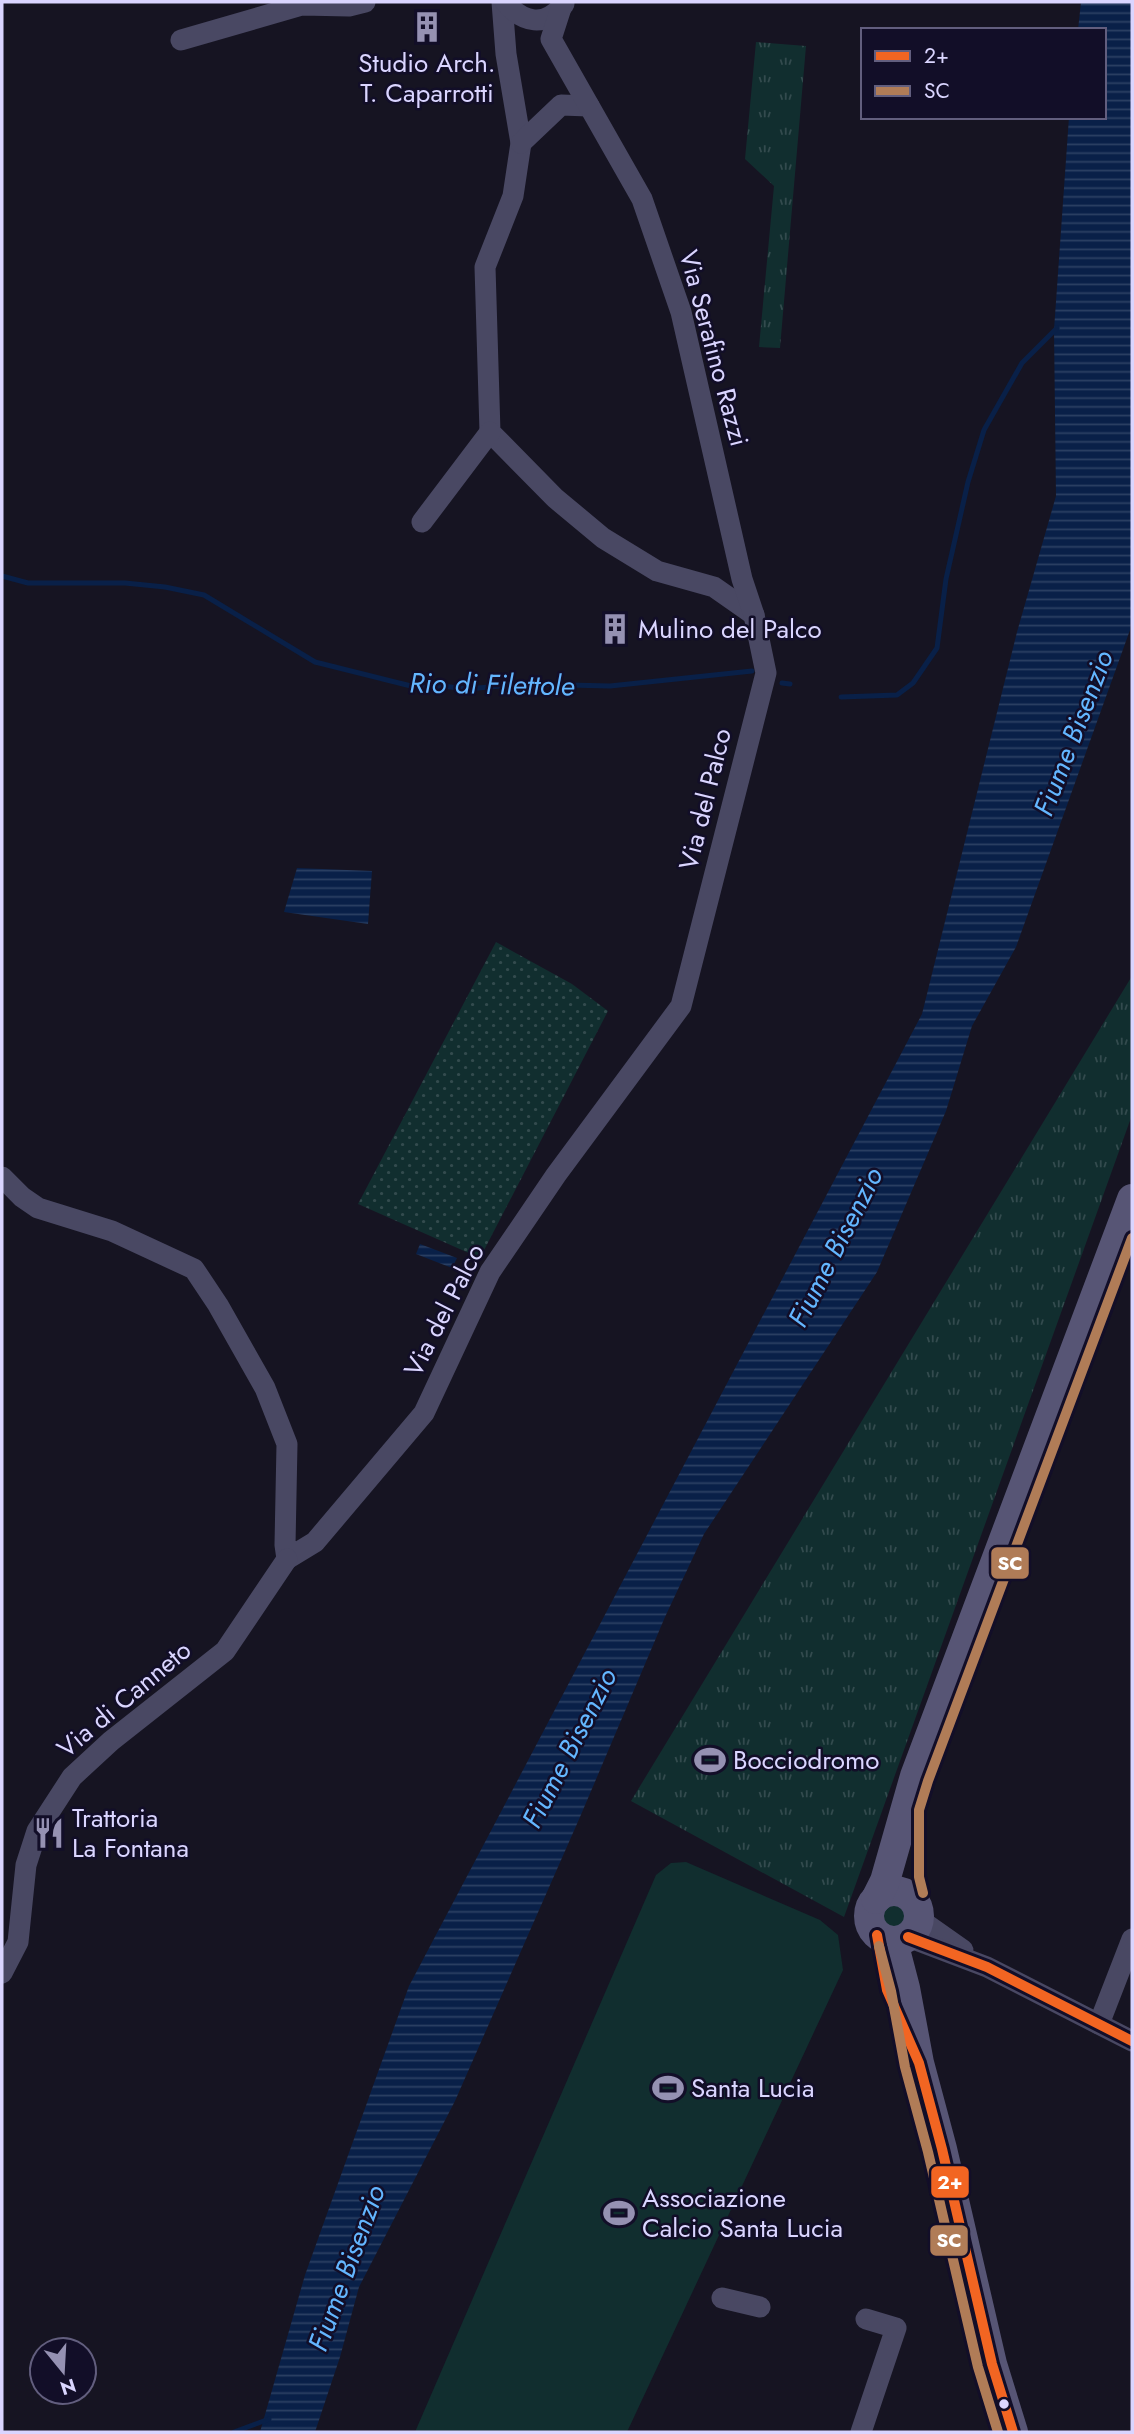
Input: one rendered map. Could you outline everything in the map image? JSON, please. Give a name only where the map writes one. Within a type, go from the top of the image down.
[{"type":"main road","points":[[901,1926],[869,1921],[869,1912],[885,1881],[905,1808],[925,1751],[1132,1199]]},
{"type":"main road","points":[[905,1808],[905,1879],[901,1926],[887,1990],[919,2063],[992,2364],[1013,2432]]},
{"type":"street","points":[[181,40],[302,5],[349,6],[365,2]]},
{"type":"street","points":[[503,2],[523,18],[532,20],[541,20],[563,5]]},
{"type":"street","points":[[422,523],[490,432],[485,267],[513,196],[521,143],[506,54],[503,2]]},
{"type":"street","name":"Via Serafino Razzi","points":[[563,5],[551,39],[642,199],[681,312],[742,579],[754,615]]},
{"type":"street","points":[[521,143],[561,105],[589,106]]},
{"type":"street","points":[[490,432],[555,498],[603,538],[657,571],[714,587],[754,615]]},
{"type":"street","points":[[714,587],[742,579]]},
{"type":"street","name":"Via del Palco","points":[[287,1559],[314,1542],[424,1413],[490,1272],[556,1175],[681,1006],[766,673],[754,615]]},
{"type":"street","points":[[2,1177],[22,1197],[38,1208],[112,1231],[194,1269],[218,1305],[265,1388],[287,1444],[287,1559]]},
{"type":"street","name":"Via di Canneto","points":[[2,1973],[18,1942],[26,1865],[37,1831],[72,1777],[111,1741],[225,1651],[287,1559]]},
{"type":"street","points":[[901,1926],[1132,2041]]},
{"type":"street","points":[[1099,2024],[1132,1939]]},
{"type":"street","points":[[723,2298],[760,2307]]},
{"type":"street","points":[[861,2432],[897,2328],[866,2319]]},
{"type":"green space","points":[[756,42],[806,46],[780,348],[759,347],[774,186],[745,159]]},
{"type":"green space","points":[[496,942],[572,984],[608,1011],[480,1258],[358,1204]]},
{"type":"green space","points":[[1132,976],[1132,1115],[844,1917],[631,1801]]},
{"type":"green space","name":"Associazione Calcio Santa Lucia","points":[[686,1862],[820,1920],[838,1935],[843,1970],[627,2432],[415,2432],[656,1875],[671,1863]]},
{"type":"green space","points":[[894,1905],[903,1909],[907,1918],[903,1927],[894,1931],[885,1927],[881,1918],[885,1909]]},
{"type":"water","name":"Fiume Bisenzio","points":[[1081,2],[1132,2],[1130,630],[1016,947],[972,1026],[946,1111],[877,1272],[704,1534],[665,1617],[455,2101],[359,2287],[340,2357],[315,2432],[260,2432],[305,2275],[409,1986],[922,1014],[1017,632],[1056,496],[1054,330],[1069,119],[1106,119],[1106,28],[1078,28]]},
{"type":"water","points":[[297,868],[372,871],[368,924],[284,912]]},
{"type":"water","points":[[420,1244],[457,1258],[452,1268],[416,1254]]},
{"type":"waterway","name":"Rio di Filettole","points":[[841,697],[897,695],[913,683],[937,648],[946,579],[968,482],[984,430],[1022,363],[1057,328]]},
{"type":"waterway","name":"Rio di Filettole","points":[[2,576],[28,583],[125,583],[204,595],[315,662],[419,688],[443,686],[466,689],[526,684],[610,686],[752,671]]},
{"type":"waterway","name":"Rio di Filettole","points":[[782,683],[790,684]]},
{"type":"waterway","points":[[234,2432],[269,2419]]},
{"type":"transit line","name":"SC","points":[[923,1893],[919,1877],[919,1810],[928,1781],[1132,1238]]},
{"type":"transit line","name":"2+","points":[[877,1935],[887,1990],[919,2063],[992,2364],[1013,2432]]},
{"type":"transit line","name":"2+","points":[[908,1937],[987,1967],[1132,2041]]},
{"type":"transit line","name":"SC","points":[[879,1946],[891,1991],[905,2067],[928,2152],[978,2367],[998,2432]]},
{"type":"place","name":"Studio Arch. T. Caparrotti","points":[[427,27]]},
{"type":"place","name":"Mulino del Palco","points":[[615,629]]},
{"type":"place","name":"Bocciodromo","points":[[710,1760]]},
{"type":"place","name":"Trattoria La Fontana","points":[[49,1833]]},
{"type":"place","name":"Santa Lucia","points":[[668,2088]]},
{"type":"place","name":"Associazione Calcio Santa Lucia","points":[[619,2213]]}]
